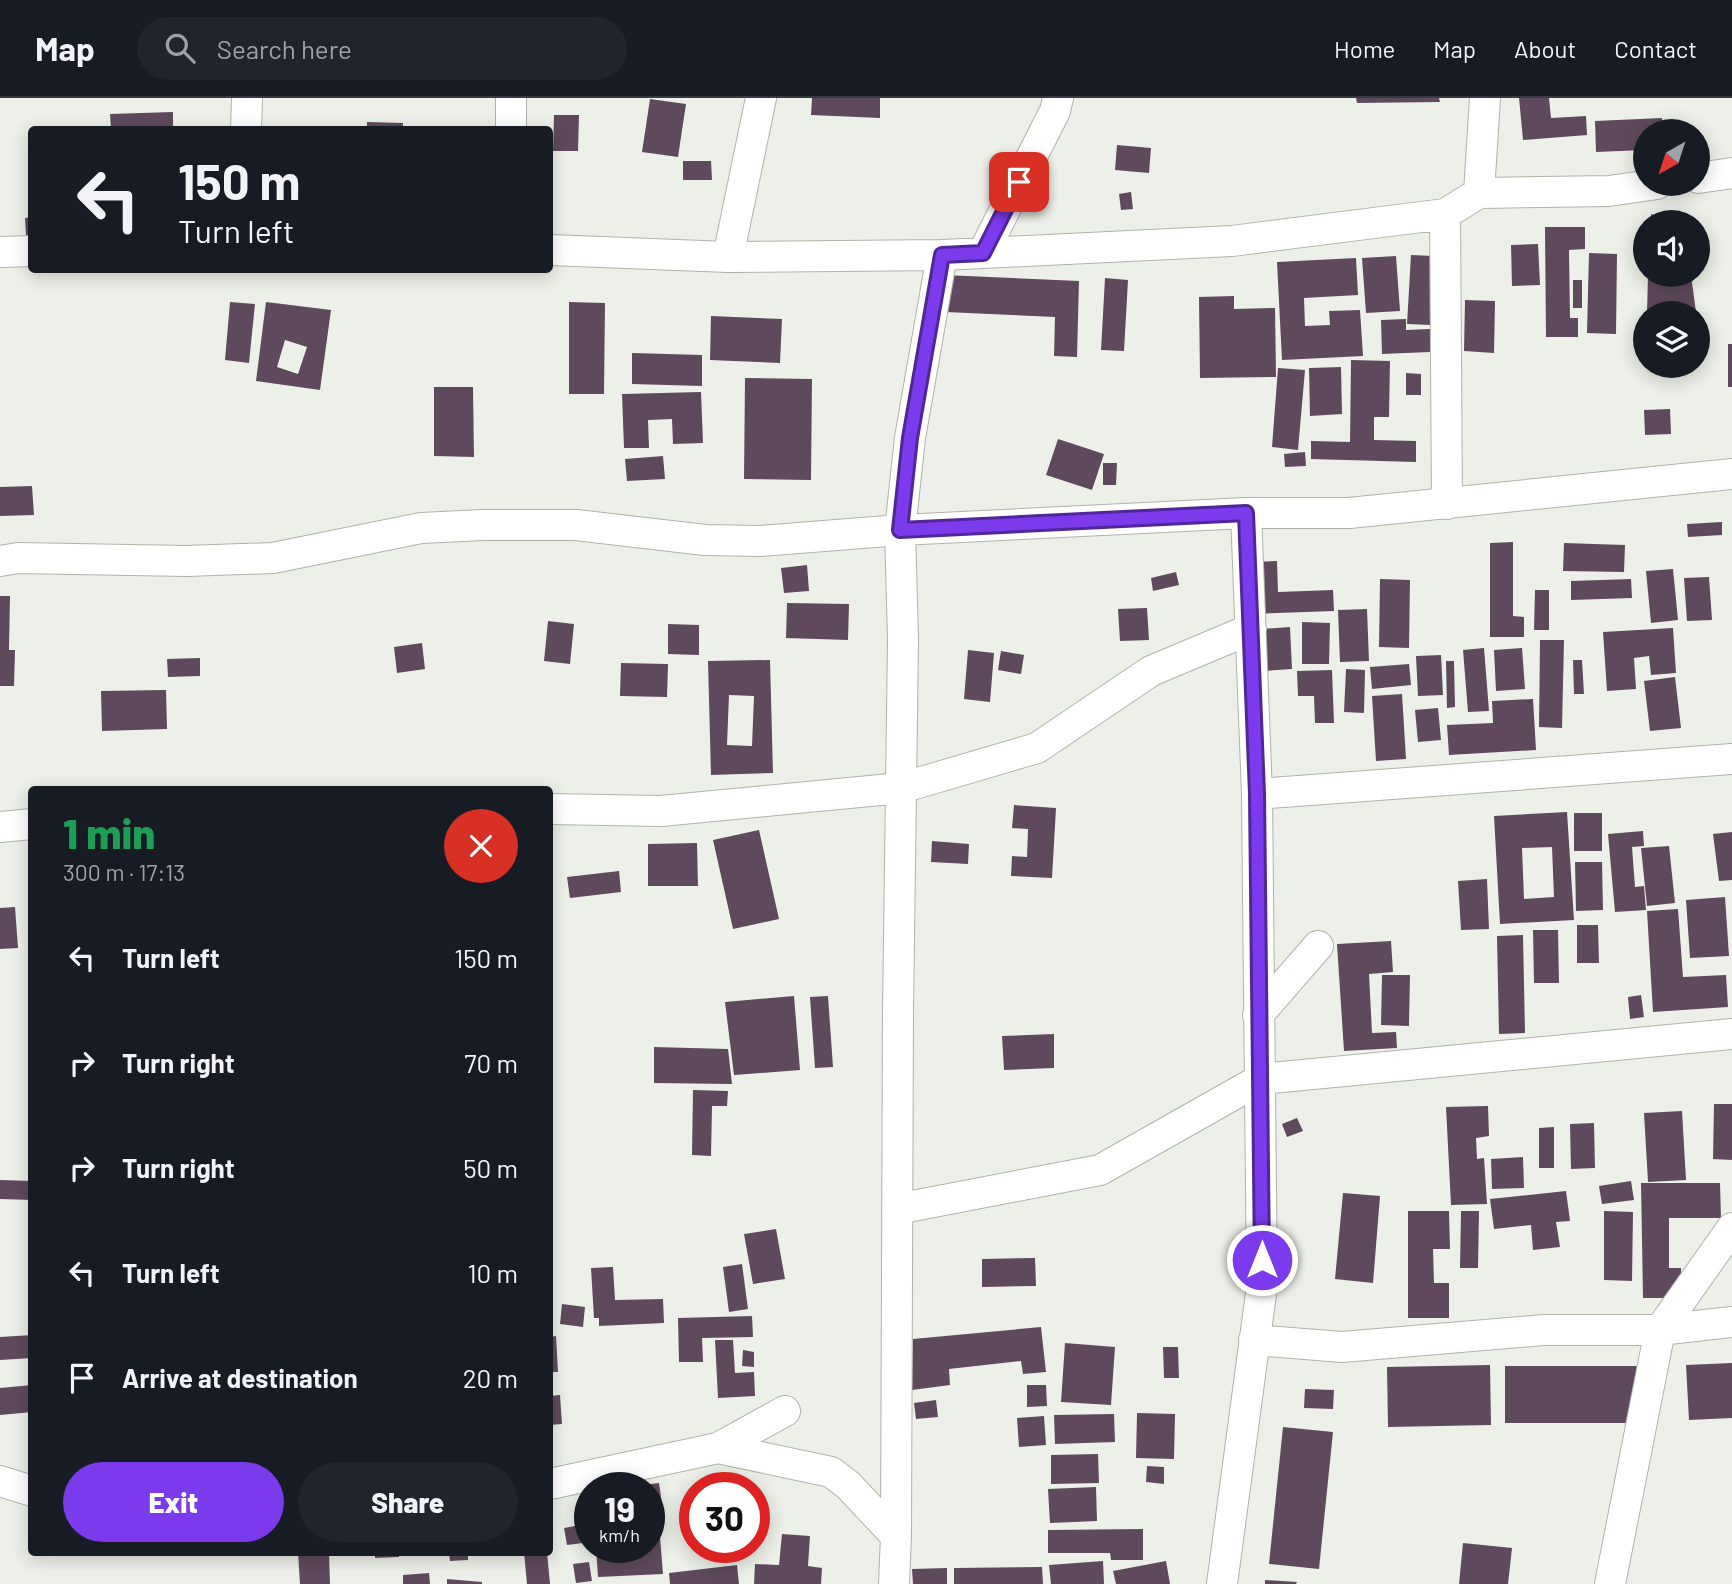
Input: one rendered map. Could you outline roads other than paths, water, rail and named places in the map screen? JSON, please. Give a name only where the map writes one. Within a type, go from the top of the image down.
[{"type":"street","points":[[246,126],[247,98]]},
{"type":"street","points":[[510,98],[511,126]]},
{"type":"street","points":[[728,257],[761,98]]},
{"type":"street","points":[[983,253],[1055,111],[1058,98]]},
{"type":"street","points":[[1479,192],[1485,98]]},
{"type":"street","points":[[1710,176],[1732,173]]},
{"type":"street","points":[[553,250],[728,257],[942,255],[1232,241],[1445,214],[1479,192],[1609,191],[1633,188]]},
{"type":"street","points":[[1445,214],[1447,504]]},
{"type":"street","points":[[0,252],[28,251]]},
{"type":"street","points":[[894,1584],[903,639],[900,530],[910,438],[942,255]]},
{"type":"street","points":[[0,561],[18,558],[186,561],[273,558],[421,528],[483,525],[576,525],[705,540],[760,541],[900,530],[1246,513],[1349,513],[1732,474]]},
{"type":"street","points":[[1222,1584],[1262,1286],[1257,794],[1246,513]]},
{"type":"street","points":[[553,809],[661,811],[901,788],[1037,748],[1151,671],[1251,629]]},
{"type":"street","points":[[1257,794],[1732,759]]},
{"type":"street","points":[[0,827],[28,824]]},
{"type":"street","points":[[1258,1015],[1318,946]]},
{"type":"street","points":[[897,1209],[1100,1170],[1261,1080],[1732,1034]]},
{"type":"street","points":[[1610,1584],[1660,1331],[1732,1228]]},
{"type":"street","points":[[1254,1340],[1342,1347],[1544,1330],[1660,1331],[1732,1322]]},
{"type":"street","points":[[553,1484],[718,1448],[785,1411]]},
{"type":"street","points":[[718,1448],[831,1472],[848,1485],[896,1536]]},
{"type":"street","points":[[0,1481],[28,1490]]}]
